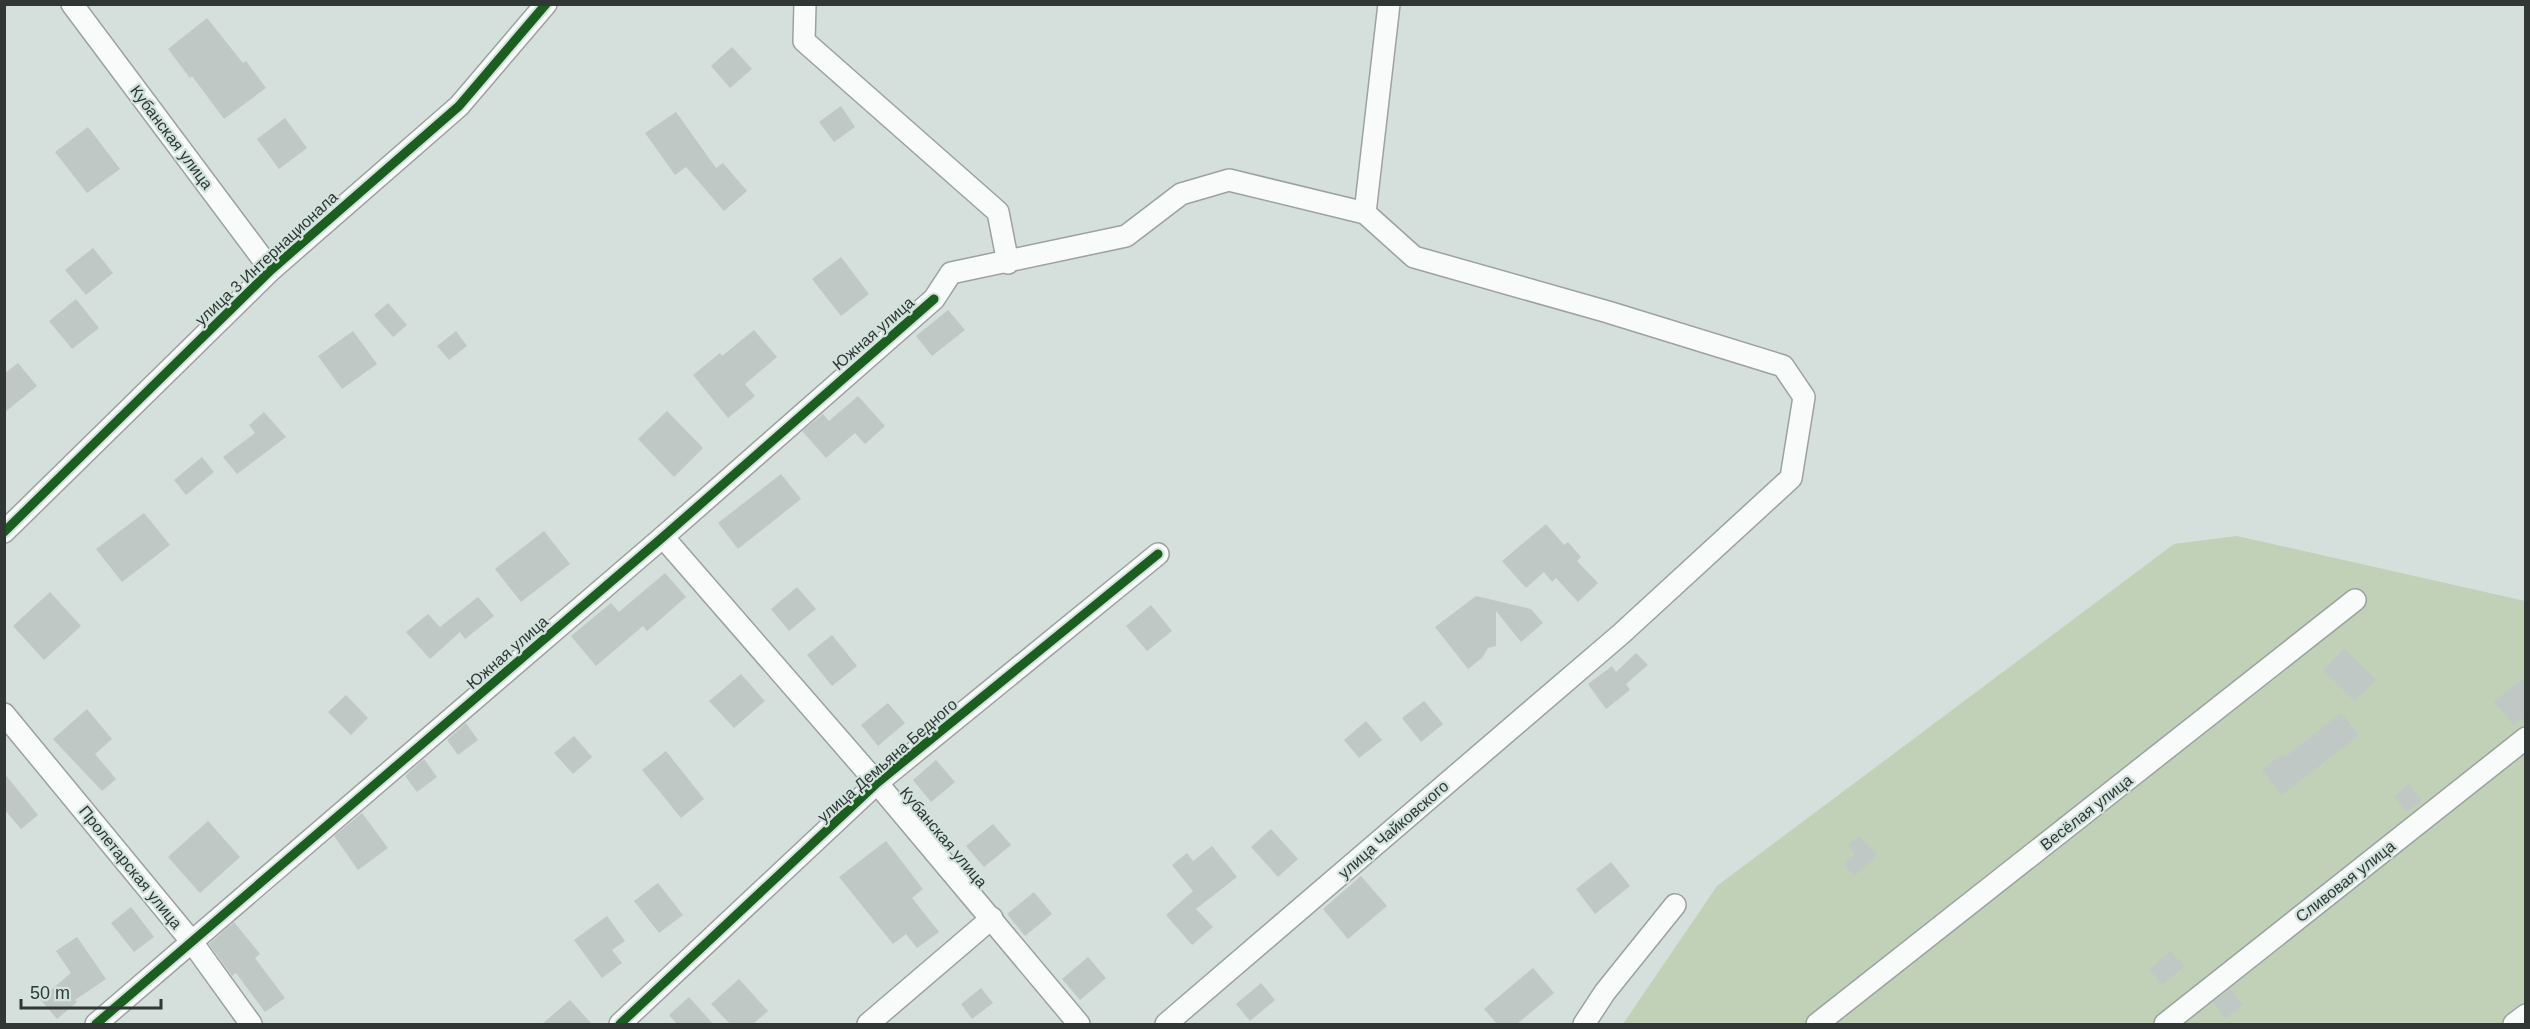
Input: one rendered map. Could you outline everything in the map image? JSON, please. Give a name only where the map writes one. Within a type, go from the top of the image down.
[{"type":"street","name":"Кубанская улица","points":[[72,4],[271,270]]},
{"type":"street","name":"улица 3 Интернационала","points":[[4,532],[271,270],[459,106],[546,4]]},
{"type":"street","points":[[805,4],[804,41],[998,212],[1008,262]]},
{"type":"street","points":[[1365,213],[1389,4]]},
{"type":"street","name":"Южная улица","points":[[96,1024],[663,537],[934,299],[951,273],[1126,236],[1180,194],[1229,180],[1365,213]]},
{"type":"street","name":"улица Чайковского","points":[[1166,1024],[1621,634],[1791,478],[1804,397],[1783,366],[1608,312],[1414,257],[1365,213]]},
{"type":"street","name":"Кубанская улица","points":[[663,537],[877,783],[1079,1024]]},
{"type":"street","name":"улица Демьяна Бедного","points":[[620,1024],[877,783],[1158,554]]},
{"type":"street","name":"Весёлая улица","points":[[1817,1024],[2355,600]]},
{"type":"street","name":"Пролетарская улица","points":[[4,714],[192,942],[251,1024]]},
{"type":"street","name":"Сливовая улица","points":[[2165,1024],[2526,738]]},
{"type":"street","points":[[1584,1024],[1605,992],[1675,905]]},
{"type":"street","points":[[868,1024],[992,918]]},
{"type":"street","points":[[2514,1024],[2526,1015]]},
{"type":"green space","points":[[2237,536],[2525,601],[2525,1024],[1623,1024],[1717,886],[2174,544]]},
{"type":"building","points":[[207,18],[243,63],[246,61],[266,88],[224,119],[192,76],[190,78],[168,49]]},
{"type":"building","points":[[732,47],[752,69],[730,88],[711,66]]},
{"type":"building","points":[[841,106],[855,127],[834,142],[819,122]]},
{"type":"building","points":[[676,112],[716,168],[723,163],[747,191],[724,211],[686,167],[675,175],[645,133]]},
{"type":"building","points":[[285,118],[307,148],[279,169],[257,139]]},
{"type":"building","points":[[88,127],[120,169],[87,193],[55,152]]},
{"type":"building","points":[[93,248],[113,273],[86,295],[65,270]]},
{"type":"building","points":[[841,257],[869,294],[841,316],[812,279]]},
{"type":"building","points":[[76,299],[99,328],[72,349],[49,321]]},
{"type":"building","points":[[388,303],[407,325],[393,337],[374,315]]},
{"type":"building","points":[[948,310],[965,330],[932,356],[916,336]]},
{"type":"building","points":[[754,330],[777,357],[745,384],[755,396],[728,418],[693,375],[720,353],[722,356]]},
{"type":"building","points":[[353,331],[377,364],[342,389],[318,356]]},
{"type":"building","points":[[456,331],[467,346],[449,360],[437,346]]},
{"type":"building","points":[[18,363],[37,386],[4,413],[4,374]]},
{"type":"building","points":[[858,396],[885,426],[865,444],[855,433],[826,458],[802,431],[823,414],[829,421]]},
{"type":"building","points":[[667,411],[703,448],[674,477],[638,439]]},
{"type":"building","points":[[264,412],[286,437],[237,474],[223,457],[255,433],[249,425]]},
{"type":"building","points":[[202,457],[214,472],[186,495],[174,480]]},
{"type":"building","points":[[781,474],[801,499],[738,549],[718,523]]},
{"type":"building","points":[[144,513],[170,545],[122,582],[96,549]]},
{"type":"building","points":[[1546,524],[1564,545],[1568,542],[1581,557],[1577,561],[1598,583],[1578,602],[1556,578],[1552,582],[1544,572],[1526,588],[1502,561]]},
{"type":"building","points":[[544,531],[570,564],[521,602],[495,569]]},
{"type":"building","points":[[665,573],[686,597],[647,631],[643,626],[596,666],[571,636],[611,603],[619,612]]},
{"type":"building","points":[[797,587],[816,609],[789,631],[771,609]]},
{"type":"building","points":[[50,592],[81,626],[44,660],[13,626]]},
{"type":"building","points":[[1476,596],[1531,609],[1543,623],[1521,642],[1496,611],[1496,646],[1488,648],[1482,658],[1468,669],[1435,627]]},
{"type":"building","points":[[478,597],[494,616],[465,639],[460,632],[430,659],[406,632],[428,614],[440,627]]},
{"type":"building","points":[[1151,605],[1172,631],[1147,651],[1126,626]]},
{"type":"building","points":[[832,635],[857,666],[832,686],[807,655]]},
{"type":"building","points":[[2344,649],[2376,679],[2355,701],[2323,670]]},
{"type":"building","points":[[1636,653],[1648,665],[1626,684],[1630,690],[1606,709],[1588,684],[1612,666],[1616,672]]},
{"type":"building","points":[[741,674],[765,701],[734,728],[709,701]]},
{"type":"building","points":[[2526,676],[2526,716],[2514,725],[2494,702]]},
{"type":"building","points":[[346,695],[368,718],[351,735],[328,712]]},
{"type":"building","points":[[1424,701],[1443,724],[1421,742],[1402,718]]},
{"type":"building","points":[[888,703],[905,723],[878,746],[861,725]]},
{"type":"building","points":[[87,709],[112,739],[95,754],[116,779],[102,791],[53,739]]},
{"type":"building","points":[[2341,713],[2359,735],[2282,795],[2262,770],[2282,754],[2285,757]]},
{"type":"building","points":[[1366,721],[1382,740],[1359,758],[1344,740]]},
{"type":"building","points":[[466,723],[478,740],[458,755],[447,740]]},
{"type":"building","points":[[574,736],[592,757],[573,774],[554,753]]},
{"type":"building","points":[[666,751],[704,799],[681,818],[642,770]]},
{"type":"building","points":[[424,759],[437,777],[417,792],[405,776]]},
{"type":"building","points":[[936,760],[955,782],[931,802],[913,780]]},
{"type":"building","points":[[4,773],[38,815],[21,829],[4,809]]},
{"type":"building","points":[[2409,784],[2422,800],[2406,812],[2394,797]]},
{"type":"building","points":[[362,813],[388,848],[358,870],[334,836]]},
{"type":"building","points":[[208,821],[240,857],[200,893],[168,857]]},
{"type":"building","points":[[993,824],[1011,845],[984,867],[966,846]]},
{"type":"building","points":[[1271,829],[1298,859],[1278,877],[1251,847]]},
{"type":"building","points":[[1859,836],[1877,855],[1854,876],[1844,864],[1855,854],[1848,845]]},
{"type":"building","points":[[886,841],[923,889],[912,898],[939,932],[917,948],[906,934],[893,944],[839,877]]},
{"type":"building","points":[[1212,846],[1237,877],[1196,909],[1213,927],[1192,945],[1166,915],[1193,891],[1172,865],[1187,853],[1193,861]]},
{"type":"building","points":[[1611,862],[1630,886],[1595,914],[1576,889]]},
{"type":"building","points":[[1361,876],[1387,906],[1348,939],[1323,909]]},
{"type":"building","points":[[658,883],[683,915],[659,933],[634,901]]},
{"type":"building","points":[[1034,892],[1052,914],[1025,936],[1007,914]]},
{"type":"building","points":[[131,907],[154,937],[134,952],[111,923]]},
{"type":"building","points":[[607,916],[625,941],[612,950],[622,963],[602,978],[574,940]]},
{"type":"building","points":[[234,922],[260,954],[255,958],[285,998],[265,1012],[236,973],[232,976],[209,944]]},
{"type":"building","points":[[77,937],[106,979],[75,1000],[77,1002],[57,1019],[40,999],[71,973],[56,951]]},
{"type":"building","points":[[2171,951],[2184,967],[2162,985],[2149,969]]},
{"type":"building","points":[[1088,957],[1106,978],[1080,1000],[1062,979]]},
{"type":"building","points":[[1533,968],[1554,993],[1517,1024],[1497,1024],[1484,1009]]},
{"type":"building","points":[[739,979],[768,1011],[753,1024],[730,1024],[711,1004]]},
{"type":"building","points":[[1261,983],[1275,1000],[1250,1021],[1236,1004]]},
{"type":"building","points":[[981,988],[993,1003],[972,1019],[961,1004]]},
{"type":"building","points":[[2230,989],[2243,1005],[2225,1018],[2213,1002]]},
{"type":"building","points":[[689,997],[713,1024],[677,1024],[669,1015]]},
{"type":"building","points":[[570,1000],[592,1024],[542,1024]]},
{"type":"cycle path","points":[[4,532],[271,270],[459,106],[546,4]]},
{"type":"cycle path","points":[[96,1024],[663,537],[934,299]]},
{"type":"cycle path","points":[[620,1024],[877,783],[1158,554]]}]
